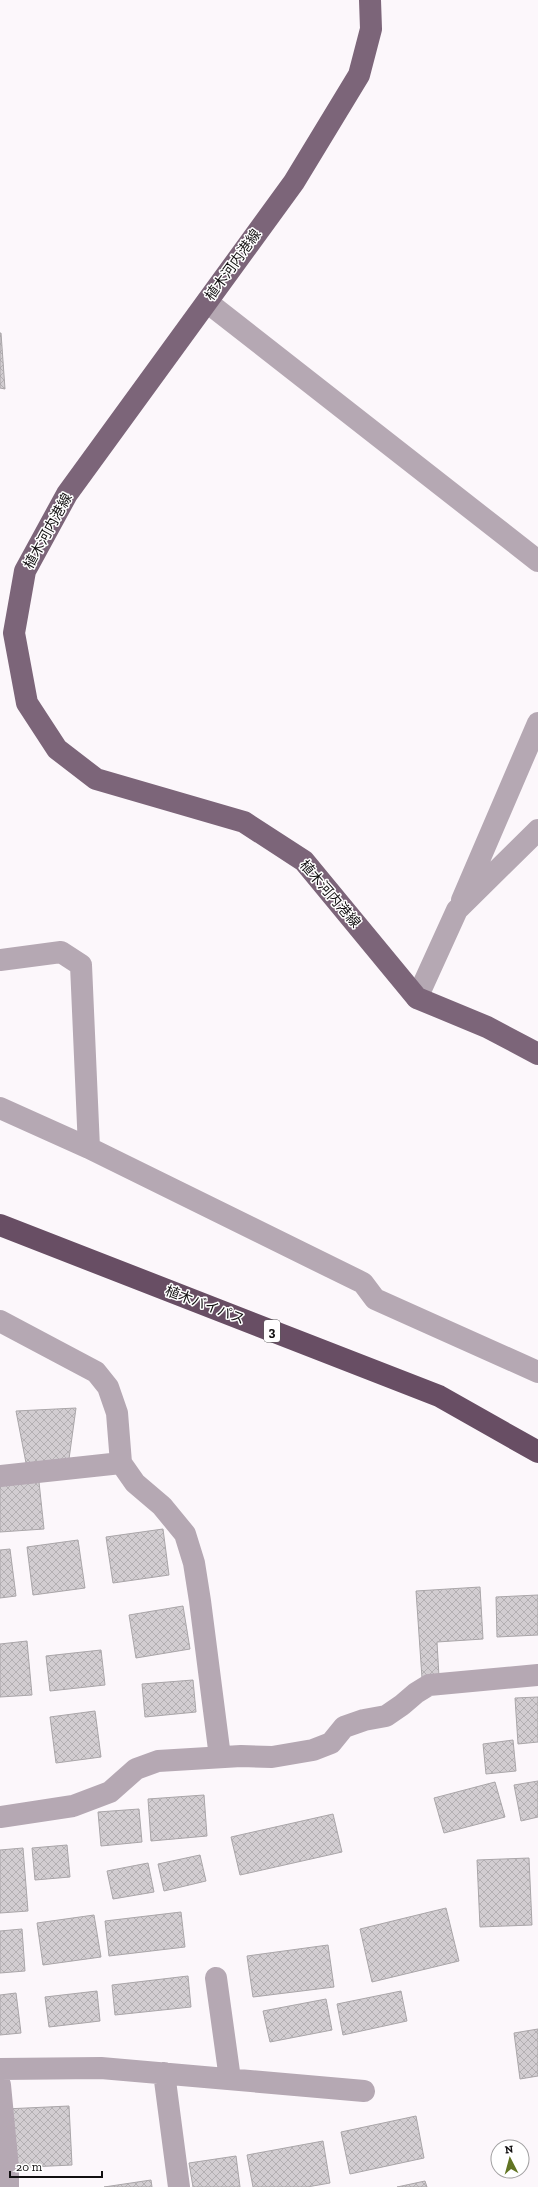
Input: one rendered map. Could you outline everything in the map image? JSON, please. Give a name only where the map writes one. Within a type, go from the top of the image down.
[{"type":"highway","name":"植木バイパス","points":[[0,1225],[439,1396],[538,1452]]},
{"type":"main road","name":"植木河内港線","points":[[370,0],[371,29],[359,76],[294,182],[67,494],[25,571],[14,633],[28,703],[57,750],[96,779],[244,822],[304,861],[417,998],[488,1027],[538,1054]]},
{"type":"street","points":[[207,302],[538,561]]},
{"type":"street","points":[[417,998],[538,723]]},
{"type":"street","points":[[457,910],[538,830]]},
{"type":"street","points":[[0,960],[61,952],[81,965],[89,1148]]},
{"type":"street","points":[[0,1108],[89,1148],[362,1283],[375,1299],[538,1372]]},
{"type":"street","points":[[0,1321],[96,1372],[108,1387],[117,1413],[121,1463],[135,1483],[162,1506],[185,1534],[194,1563],[200,1601],[220,1758]]},
{"type":"street","points":[[0,1476],[121,1463]]},
{"type":"street","points":[[0,1817],[73,1806],[110,1792],[136,1769],[158,1761],[272,1757],[313,1750],[331,1743],[344,1728],[364,1720],[386,1716],[402,1706],[416,1693],[429,1685],[538,1675]]},
{"type":"street","points":[[216,1978],[230,2079]]},
{"type":"street","points":[[0,2069],[101,2068],[364,2091]]},
{"type":"street","points":[[164,2074],[179,2187]]},
{"type":"street","points":[[0,2085],[8,2168],[8,2187]]},
{"type":"building","points":[[1,333],[5,389],[0,388]]},
{"type":"building","points":[[76,1408],[69,1459],[26,1463],[16,1411]]},
{"type":"building","points":[[39,1482],[44,1529],[0,1532],[0,1486]]},
{"type":"building","points":[[163,1529],[169,1575],[113,1583],[106,1537]]},
{"type":"building","points":[[78,1540],[85,1588],[33,1595],[27,1547]]},
{"type":"building","points":[[10,1549],[16,1596],[0,1598],[0,1550]]},
{"type":"building","points":[[480,1587],[483,1639],[437,1642],[439,1677],[422,1678],[416,1591]]},
{"type":"building","points":[[538,1595],[538,1635],[497,1637],[496,1597]]},
{"type":"building","points":[[183,1606],[190,1649],[136,1658],[129,1615]]},
{"type":"building","points":[[27,1641],[32,1695],[0,1697],[0,1644]]},
{"type":"building","points":[[101,1650],[105,1685],[50,1691],[46,1656]]},
{"type":"building","points":[[193,1680],[196,1712],[145,1717],[142,1684]]},
{"type":"building","points":[[538,1697],[538,1742],[518,1744],[515,1698]]},
{"type":"building","points":[[95,1711],[101,1757],[56,1763],[50,1717]]},
{"type":"building","points":[[513,1740],[516,1771],[486,1774],[483,1744]]},
{"type":"building","points":[[538,1781],[538,1817],[521,1821],[514,1785]]},
{"type":"building","points":[[495,1782],[505,1817],[444,1833],[434,1798]]},
{"type":"building","points":[[204,1795],[207,1836],[151,1841],[148,1799]]},
{"type":"building","points":[[139,1809],[142,1842],[101,1846],[98,1812]]},
{"type":"building","points":[[333,1814],[342,1852],[240,1875],[231,1837]]},
{"type":"building","points":[[67,1845],[70,1877],[35,1880],[32,1848]]},
{"type":"building","points":[[23,1848],[28,1911],[0,1913],[0,1850]]},
{"type":"building","points":[[200,1855],[206,1881],[164,1891],[158,1864]]},
{"type":"building","points":[[529,1858],[532,1925],[480,1927],[477,1860]]},
{"type":"building","points":[[148,1863],[154,1892],[113,1899],[107,1871]]},
{"type":"building","points":[[446,1908],[459,1961],[372,1982],[360,1929]]},
{"type":"building","points":[[181,1912],[185,1947],[109,1956],[105,1921]]},
{"type":"building","points":[[94,1915],[101,1957],[43,1965],[37,1923]]},
{"type":"building","points":[[22,1929],[25,1971],[0,1973],[0,1931]]},
{"type":"building","points":[[328,1945],[334,1987],[253,1997],[247,1956]]},
{"type":"building","points":[[188,1976],[191,2007],[115,2015],[112,1985]]},
{"type":"building","points":[[97,1991],[100,2021],[49,2027],[45,1997]]},
{"type":"building","points":[[401,1991],[407,2021],[343,2035],[337,2004]]},
{"type":"building","points":[[16,1993],[21,2033],[0,2035],[0,1995]]},
{"type":"building","points":[[326,1999],[332,2030],[270,2042],[263,2011]]},
{"type":"building","points":[[538,2029],[538,2076],[520,2079],[514,2033]]},
{"type":"building","points":[[69,2106],[72,2165],[8,2168],[5,2109]]},
{"type":"building","points":[[416,2116],[424,2158],[350,2174],[341,2132]]},
{"type":"building","points":[[323,2141],[330,2183],[307,2187],[253,2187],[247,2155]]},
{"type":"building","points":[[236,2156],[240,2187],[193,2187],[189,2163]]},
{"type":"building","points":[[151,2180],[152,2187],[104,2187]]},
{"type":"building","points":[[425,2181],[427,2187],[397,2187]]}]
